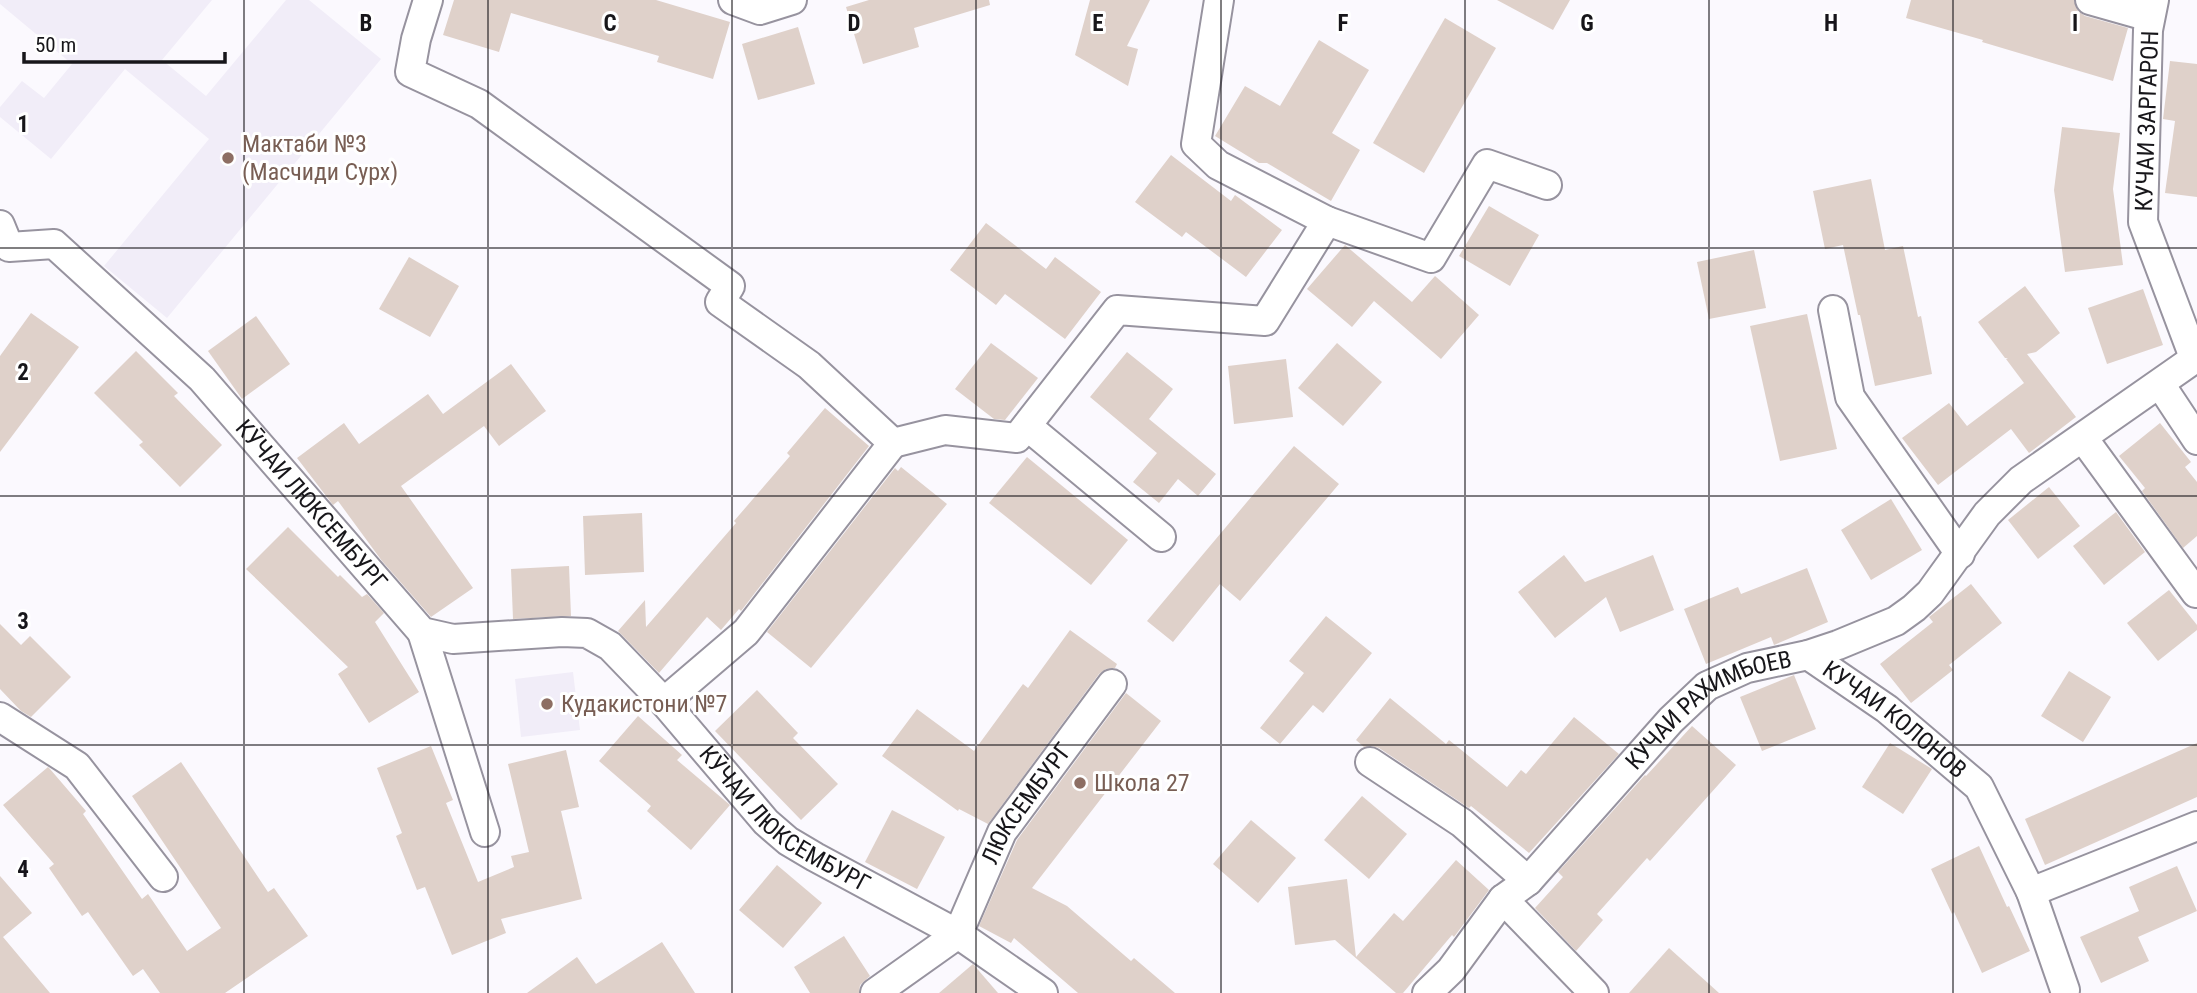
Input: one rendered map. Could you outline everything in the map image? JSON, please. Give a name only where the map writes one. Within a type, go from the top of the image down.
[{"type":"street","points":[[428,0],[416,39],[410,72],[479,104],[730,286],[720,302],[809,365],[893,443]]},
{"type":"street","points":[[733,0],[760,10],[792,0]]},
{"type":"street","points":[[1219,0],[1196,144],[1218,165],[1326,221],[1431,258],[1487,164],[1547,185]]},
{"type":"street","points":[[2090,0],[2152,9]]},
{"type":"street","name":"КУЧАИ ЗАРГАРОН","points":[[2152,9],[2147,43],[2143,222],[2196,358]]},
{"type":"street","points":[[664,702],[746,632],[893,443],[945,430],[1017,438],[1117,310],[1265,321],[1326,221]]},
{"type":"street","name":"КӮЧАИ ЛЮКСЕМБУРГ","points":[[0,225],[9,247],[54,244],[202,379],[422,632],[453,639],[562,632],[587,633],[610,646],[664,702],[766,822],[788,841],[814,858],[958,934],[1043,993]]},
{"type":"street","points":[[1833,310],[1850,397],[1960,554]]},
{"type":"street","name":"КУЧАИ РАХИМБОЕВ","points":[[1427,993],[1451,970],[1503,899],[1528,881],[1671,720],[1707,686],[1747,668],[1808,655],[1839,645],[1896,621],[1930,593],[1987,514],[2021,480],[2196,358]]},
{"type":"street","points":[[2160,384],[2197,440]]},
{"type":"street","points":[[1027,426],[1161,537]]},
{"type":"street","points":[[2083,438],[2196,593]]},
{"type":"street","points":[[422,632],[485,832]]},
{"type":"street","name":"КУЧАИ КОЛОНОВ","points":[[1808,655],[1887,709],[1979,787],[2031,892],[2066,990]]},
{"type":"street","name":"ЛЮКСЕМБУРГ","points":[[958,934],[1002,832],[1112,684]]},
{"type":"street","points":[[0,717],[78,765],[163,877]]},
{"type":"street","points":[[1370,762],[1462,823],[1528,881]]},
{"type":"street","points":[[2031,892],[2197,826]]},
{"type":"street","points":[[1503,899],[1594,993]]},
{"type":"street","points":[[875,993],[958,934]]},
{"type":"shaded area","points":[[0,0],[212,0],[162,60],[206,96],[286,0],[309,0],[381,59],[167,318],[104,266],[209,139],[125,69],[51,159],[0,117],[0,107],[22,81],[44,98],[72,64],[0,4]]},
{"type":"shaded area","name":"Кудакистони №7","points":[[573,672],[580,730],[521,737],[515,679]]},
{"type":"building","points":[[454,0],[656,0],[730,22],[713,79],[657,62],[659,56],[511,13],[499,52],[443,35]]},
{"type":"building","points":[[869,0],[989,0],[990,5],[914,28],[919,47],[863,64],[846,7]]},
{"type":"building","points":[[1090,0],[1150,0],[1127,46],[1138,49],[1128,86],[1075,55]]},
{"type":"building","points":[[1497,0],[1570,0],[1553,30]]},
{"type":"building","points":[[1911,0],[2074,0],[2078,11],[2085,16],[2128,28],[2113,81],[1906,18]]},
{"type":"building","points":[[1445,18],[1496,48],[1424,173],[1373,143]]},
{"type":"building","points":[[798,27],[815,84],[758,100],[742,44]]},
{"type":"building","points":[[1319,40],[1369,70],[1332,133],[1360,150],[1331,201],[1215,136],[1245,86],[1280,106]]},
{"type":"building","points":[[2170,61],[2197,64],[2197,197],[2165,193],[2175,121],[2163,119]]},
{"type":"building","points":[[2062,127],[2120,133],[2113,189],[2123,265],[2065,272],[2054,190]]},
{"type":"building","points":[[1171,155],[1231,201],[1235,195],[1282,230],[1246,277],[1186,232],[1182,237],[1135,202]]},
{"type":"building","points":[[1871,179],[1885,250],[1903,246],[1932,374],[1875,386],[1843,245],[1825,249],[1813,191]]},
{"type":"building","points":[[1489,206],[1539,235],[1510,286],[1459,256]]},
{"type":"building","points":[[986,223],[1046,269],[1055,257],[1101,292],[1065,339],[1005,294],[996,305],[950,270]]},
{"type":"building","points":[[1345,245],[1412,302],[1435,276],[1479,315],[1441,359],[1374,301],[1352,327],[1307,289]]},
{"type":"building","points":[[1754,250],[1766,308],[1709,319],[1697,262]]},
{"type":"building","points":[[409,257],[459,286],[430,337],[379,309]]},
{"type":"building","points":[[2025,286],[2060,333],[2036,352],[2027,354],[2076,417],[2029,453],[2011,429],[1938,485],[1902,438],[1949,403],[1967,426],[2024,383],[2006,359],[2008,358],[2005,358],[1978,322]]},
{"type":"building","points":[[2143,289],[2163,345],[2107,364],[2088,308]]},
{"type":"building","points":[[31,313],[79,347],[0,452],[0,356]]},
{"type":"building","points":[[1807,314],[1837,449],[1780,461],[1750,326]]},
{"type":"building","points":[[256,316],[290,364],[242,399],[208,351]]},
{"type":"building","points":[[991,343],[1038,378],[1005,420],[994,419],[955,389]]},
{"type":"building","points":[[1337,343],[1382,382],[1343,426],[1298,388]]},
{"type":"building","points":[[136,351],[178,393],[174,396],[222,445],[180,487],[139,445],[143,442],[94,393]]},
{"type":"building","points":[[1127,352],[1173,389],[1149,419],[1216,474],[1198,496],[1178,479],[1159,503],[1133,482],[1157,453],[1090,397]]},
{"type":"building","points":[[1286,359],[1293,417],[1234,424],[1228,366]]},
{"type":"building","points":[[511,364],[546,411],[499,446],[484,426],[401,486],[473,588],[431,617],[382,561],[338,501],[333,505],[297,458],[344,423],[359,444],[428,394],[443,414]]},
{"type":"building","points":[[825,408],[869,446],[741,611],[739,609],[721,630],[707,617],[659,673],[618,631],[645,600],[646,627],[736,523],[734,521],[790,456],[787,453]]},
{"type":"building","points":[[2160,423],[2191,462],[2185,467],[2197,482],[2197,536],[2183,548],[2142,491],[2145,488],[2119,456]]},
{"type":"building","points":[[1294,446],[1339,484],[1240,601],[1220,584],[1173,642],[1147,621]]},
{"type":"building","points":[[1027,457],[1128,540],[1091,585],[989,503]]},
{"type":"building","points":[[901,467],[947,504],[811,668],[767,632],[895,468],[898,471]]},
{"type":"building","points":[[2049,487],[2080,526],[2038,559],[2008,520]]},
{"type":"building","points":[[1891,499],[1922,550],[1871,580],[1841,530]]},
{"type":"building","points":[[2116,512],[2145,552],[2104,585],[2073,546]]},
{"type":"building","points":[[642,513],[644,572],[585,575],[583,516]]},
{"type":"building","points":[[288,527],[338,577],[340,575],[362,597],[367,594],[384,613],[375,622],[419,692],[369,723],[338,674],[348,667],[246,569]]},
{"type":"building","points":[[1564,555],[1585,582],[1653,555],[1674,610],[1620,632],[1606,597],[1555,638],[1518,592]]},
{"type":"building","points":[[569,566],[571,616],[513,619],[511,569]]},
{"type":"building","points":[[1807,568],[1828,622],[1774,645],[1771,637],[1706,664],[1684,609],[1738,587],[1741,594]]},
{"type":"building","points":[[1971,584],[2002,623],[1949,665],[1953,670],[1911,703],[1880,664],[1933,622],[1929,617]]},
{"type":"building","points":[[2169,590],[2197,625],[2197,630],[2158,661],[2127,623]]},
{"type":"building","points":[[1326,616],[1372,653],[1323,713],[1313,705],[1280,744],[1260,728],[1304,673],[1289,661]]},
{"type":"building","points":[[0,624],[21,645],[30,636],[71,677],[31,717],[21,711],[0,689]]},
{"type":"building","points":[[1070,630],[1117,664],[1115,668],[1106,669],[1099,674],[988,824],[959,809],[958,811],[882,756],[917,709],[974,751],[1023,684],[1028,688]]},
{"type":"building","points":[[2069,671],[2111,697],[2083,742],[2041,716]]},
{"type":"building","points":[[1794,675],[1816,729],[1762,751],[1740,697]]},
{"type":"building","points":[[757,690],[798,733],[793,738],[838,784],[801,820],[715,731]]},
{"type":"building","points":[[1126,693],[1161,721],[1032,888],[1067,906],[1131,961],[1134,958],[1175,993],[1078,993],[1014,938],[1011,943],[979,926],[1017,840]]},
{"type":"building","points":[[1390,698],[1446,744],[1449,740],[1507,787],[1521,770],[1526,774],[1574,717],[1619,754],[1529,853],[1471,806],[1469,808],[1379,748],[1364,747],[1356,740]]},
{"type":"building","points":[[638,716],[682,755],[677,760],[730,805],[691,850],[647,811],[651,806],[599,761]]},
{"type":"building","points":[[1692,726],[1736,765],[1650,861],[1647,858],[1597,914],[1603,920],[1576,951],[1535,908],[1563,877],[1558,872]]},
{"type":"building","points":[[1890,743],[1932,769],[1903,814],[1862,787]]},
{"type":"building","points":[[2197,743],[2197,797],[2045,865],[2025,819]]},
{"type":"building","points":[[431,746],[453,800],[446,803],[478,882],[514,867],[511,856],[529,852],[508,764],[566,750],[579,807],[561,811],[582,899],[501,919],[506,933],[452,955],[425,887],[417,890],[396,836],[402,833],[377,768]]},
{"type":"building","points":[[181,762],[268,892],[274,888],[308,936],[225,993],[160,993],[143,969],[133,976],[88,912],[82,916],[49,868],[54,864],[3,805],[48,767],[86,811],[83,814],[142,899],[148,894],[187,951],[221,928],[132,796]]},
{"type":"building","points":[[1362,796],[1407,834],[1369,879],[1324,840]]},
{"type":"building","points":[[892,810],[945,837],[917,889],[865,862]]},
{"type":"building","points":[[1251,820],[1296,858],[1258,903],[1213,864]]},
{"type":"building","points":[[1979,846],[2030,951],[1982,973],[1931,869]]},
{"type":"building","points":[[1456,860],[1489,890],[1454,937],[1452,935],[1403,993],[1396,993],[1335,940],[1295,945],[1288,887],[1347,879],[1356,957],[1394,913],[1403,921]]},
{"type":"building","points":[[777,865],[822,903],[783,948],[739,910]]},
{"type":"building","points":[[2177,866],[2197,911],[2138,937],[2149,961],[2101,983],[2080,937],[2139,911],[2129,887]]},
{"type":"building","points":[[0,876],[32,913],[3,937],[50,993],[0,993]]},
{"type":"building","points":[[844,936],[870,976],[860,985],[859,993],[810,993],[794,967]]},
{"type":"building","points":[[662,942],[695,993],[527,993],[577,957],[596,984]]},
{"type":"building","points":[[1669,948],[1719,993],[1629,993]]},
{"type":"building","points":[[973,964],[998,993],[939,993]]},
{"type":"place","name":"Мактаби №3 (Масчиди Сурх)","points":[[228,158]]},
{"type":"place","name":"Кудакистони №7","points":[[547,704]]},
{"type":"place","name":"Школа 27","points":[[1080,783]]}]
